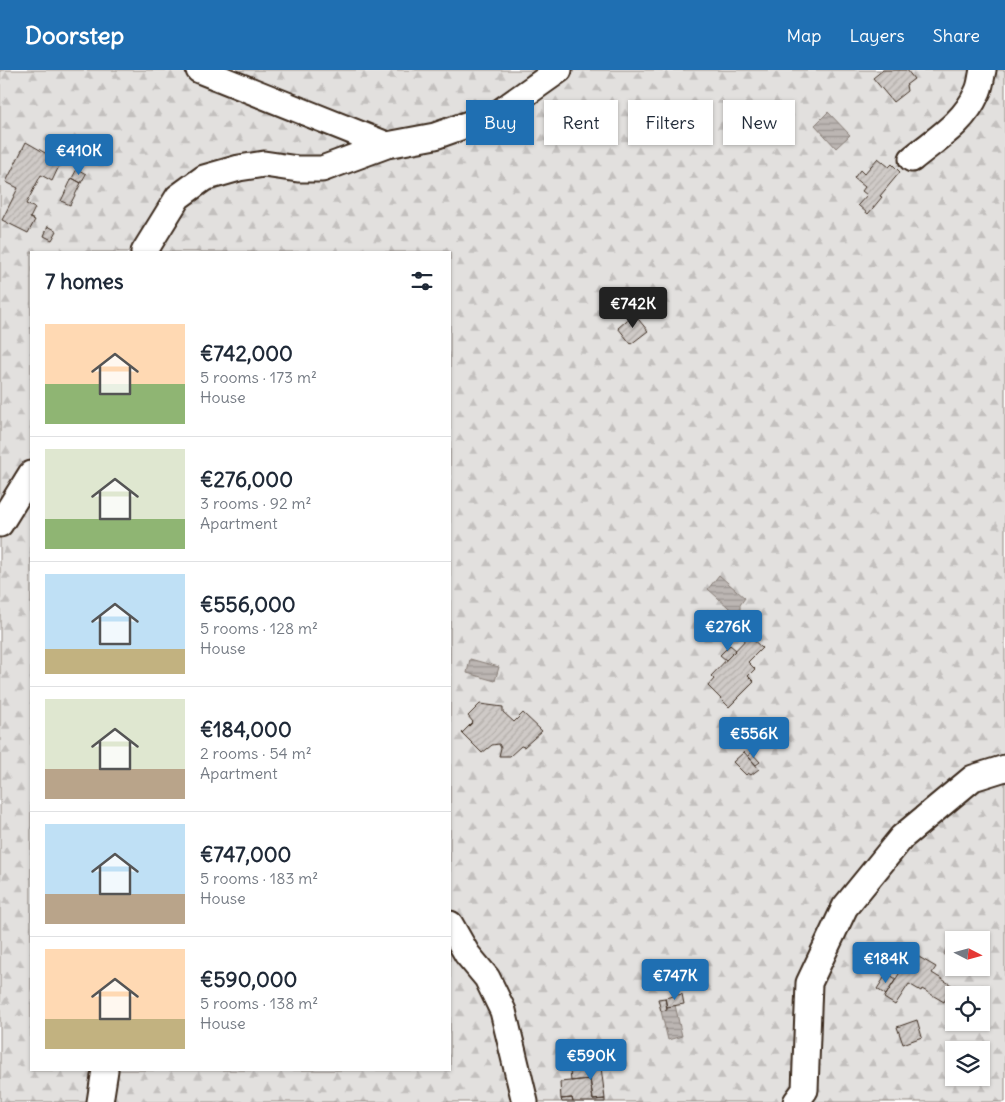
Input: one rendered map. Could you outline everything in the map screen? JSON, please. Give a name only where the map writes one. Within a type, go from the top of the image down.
[{"type":"street","points":[[199,70],[387,145]]},
{"type":"street","points":[[145,251],[178,197],[204,178],[238,168],[264,164],[322,169],[387,145],[435,136],[498,114],[559,70]]},
{"type":"street","points":[[912,159],[952,128],[969,109],[978,91],[983,70]]},
{"type":"street","points":[[0,524],[30,476]]},
{"type":"street","points":[[796,1102],[805,1090],[809,982],[845,907],[902,837],[973,778],[1005,768]]},
{"type":"street","points":[[451,926],[468,954],[487,978],[503,1011],[524,1102]]},
{"type":"street","points":[[100,1102],[105,1071]]},
{"type":"green space","points":[[0,70],[1005,70],[1005,1102],[0,1102]]},
{"type":"shaded area","points":[[828,112],[850,135],[836,148],[815,125]]},
{"type":"shaded area","points":[[719,575],[745,598],[740,605],[740,612],[737,615],[708,589]]},
{"type":"shaded area","points":[[470,659],[499,667],[495,681],[467,673]]},
{"type":"shaded area","points":[[675,1005],[682,1036],[668,1040],[661,1011]]},
{"type":"building","points":[[883,70],[907,70],[914,79],[906,85],[907,91],[893,102],[873,78]]},
{"type":"building","points":[[26,142],[61,162],[52,181],[41,175],[26,204],[35,208],[30,218],[35,220],[28,233],[2,220],[18,188],[6,182]]},
{"type":"building","points":[[878,158],[889,167],[892,164],[900,172],[868,214],[858,205],[867,195],[862,191],[865,187],[854,178],[860,170],[864,174]]},
{"type":"building","points":[[77,169],[86,174],[81,183],[72,178]]},
{"type":"building","points":[[72,178],[81,183],[70,205],[61,201]]},
{"type":"building","points":[[48,226],[57,231],[52,240],[44,236]]},
{"type":"building","points":[[634,314],[648,331],[631,344],[618,328]]},
{"type":"building","points":[[749,636],[762,648],[748,662],[755,669],[748,676],[754,682],[729,707],[708,686],[714,679],[711,676]]},
{"type":"building","points":[[730,645],[736,650],[726,660],[720,655]]},
{"type":"building","points":[[480,704],[503,707],[503,712],[514,722],[523,713],[542,731],[524,747],[521,746],[510,756],[499,756],[501,748],[499,744],[492,745],[482,753],[462,733],[473,722],[468,716]]},
{"type":"building","points":[[744,752],[759,769],[751,775],[748,773],[746,775],[733,762]]},
{"type":"building","points":[[751,752],[760,762],[756,765],[748,756]]},
{"type":"building","points":[[912,953],[936,967],[932,973],[953,986],[945,986],[944,1002],[909,984],[895,1005],[884,998]]},
{"type":"building","points":[[887,973],[896,979],[886,995],[877,989]]},
{"type":"building","points":[[682,994],[684,1004],[667,1007],[665,998]]},
{"type":"building","points":[[665,998],[667,1010],[661,1011],[658,999]]},
{"type":"building","points":[[917,1020],[922,1037],[903,1044],[897,1027]]},
{"type":"building","points":[[601,1067],[605,1099],[593,1100],[590,1079],[571,1081],[570,1071]]},
{"type":"building","points":[[590,1079],[593,1100],[605,1099],[605,1102],[573,1102],[572,1098],[561,1099],[560,1082]]},
{"type":"building","points":[[572,1098],[573,1102],[562,1102],[561,1099]]}]
